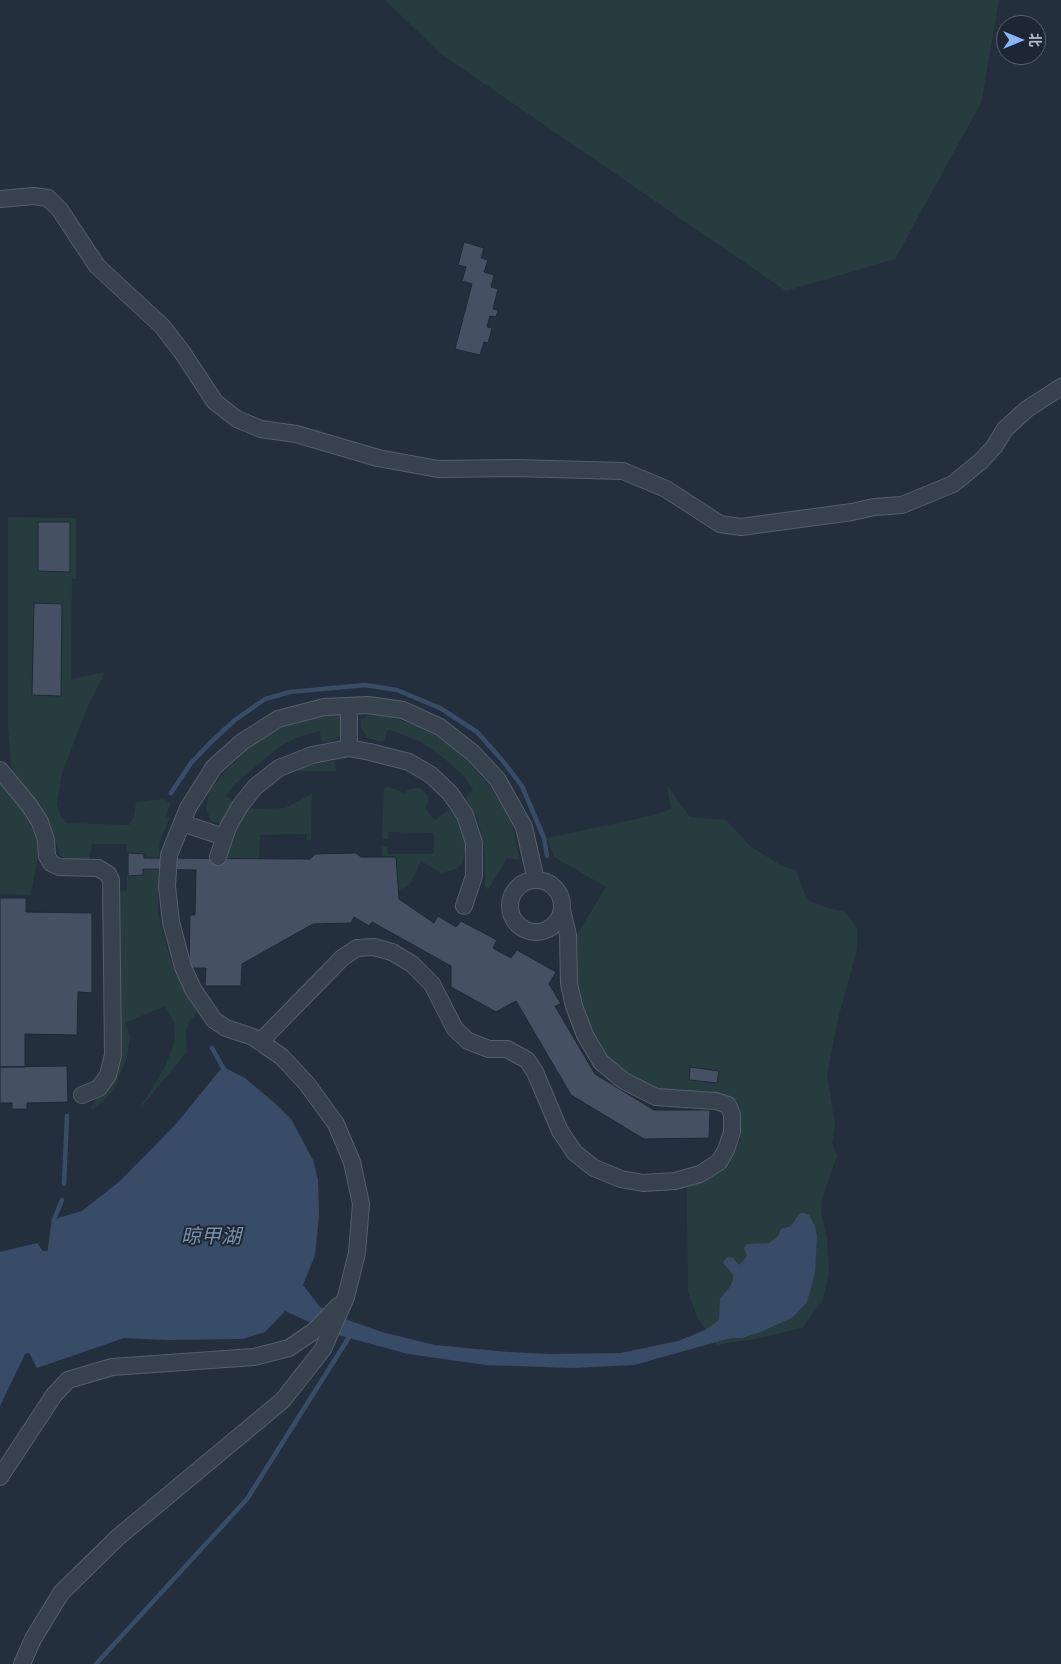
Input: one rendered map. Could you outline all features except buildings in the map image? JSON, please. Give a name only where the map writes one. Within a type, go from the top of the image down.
[{"type":"street","points":[[0,199],[34,196],[48,198],[60,210],[97,266],[162,326],[182,352],[214,402],[237,419],[261,429],[296,434],[378,458],[438,470],[515,468],[623,471],[666,489],[720,524],[741,527],[852,512],[874,507],[902,505],[954,484],[981,461],[994,447],[1006,429],[1027,409],[1061,387]]},
{"type":"street","points":[[22,1664],[33,1639],[62,1593],[117,1538],[283,1400],[323,1349],[346,1297],[357,1253],[361,1204],[352,1162],[336,1124],[307,1084],[282,1057],[253,1037],[226,1028],[214,1020],[193,989],[183,967],[170,922],[167,886],[169,855],[188,808],[214,768],[242,742],[278,720],[324,707],[368,705],[403,710],[440,726],[474,753],[498,780],[524,827],[536,880]]},
{"type":"street","points":[[349,706],[349,748]]},
{"type":"street","points":[[218,857],[224,837],[240,806],[255,787],[279,768],[312,755],[349,748],[409,762],[431,776],[450,793],[465,815],[474,843],[474,876],[464,906]]},
{"type":"street","points":[[0,770],[29,805],[40,822],[46,840],[47,856],[51,863],[59,867],[98,868],[108,874],[111,880],[113,1055],[108,1075],[99,1088],[82,1094]]},
{"type":"street","points":[[182,822],[224,837]]},
{"type":"street","points":[[260,1042],[342,958],[357,948],[374,947],[392,952],[412,964],[432,984],[455,1029],[468,1041],[489,1049],[507,1049],[527,1060],[535,1072],[560,1132],[575,1153],[594,1168],[621,1180],[644,1183],[675,1181],[700,1174],[719,1162],[726,1150],[732,1132],[732,1115],[728,1105],[716,1101],[656,1097],[624,1082],[601,1062],[585,1035],[574,1006],[569,984],[568,934],[559,893],[546,881],[536,880],[521,885],[512,898],[512,914],[515,922],[528,931],[546,931],[560,919],[562,910]]},
{"type":"street","points":[[0,1477],[54,1394],[68,1380],[112,1367],[254,1357],[289,1348],[314,1331],[346,1297]]},
{"type":"green space","points":[[385,0],[999,0],[981,103],[895,259],[786,291],[441,54]]},
{"type":"green space","points":[[8,517],[76,518],[76,579],[72,579],[71,679],[105,672],[87,708],[62,773],[57,804],[61,817],[66,823],[129,825],[134,817],[136,802],[164,799],[171,803],[165,816],[170,818],[160,841],[158,912],[172,964],[197,1011],[195,1017],[189,1021],[186,1030],[187,1052],[138,1111],[165,1067],[175,1040],[174,1023],[165,1006],[125,1023],[130,1036],[127,1058],[113,1090],[103,1102],[92,1110],[91,1106],[110,1084],[117,891],[127,890],[127,844],[92,844],[89,860],[70,860],[61,856],[52,834],[12,774],[8,729]]},
{"type":"green space","points":[[328,714],[342,716],[341,733],[337,739],[329,742],[321,741],[320,731],[295,738],[279,747],[236,783],[226,796],[235,803],[222,821],[214,823],[210,819],[206,807],[210,788],[246,750],[267,735],[286,726]]},
{"type":"green space","points":[[368,714],[390,716],[443,739],[466,759],[494,791],[512,825],[520,860],[507,858],[488,890],[485,886],[485,853],[478,819],[467,806],[465,798],[473,790],[465,777],[421,742],[390,730],[387,730],[384,741],[380,742],[367,737],[361,728],[361,721]]},
{"type":"green space","points":[[335,761],[336,771],[293,771],[313,763]]},
{"type":"green space","points":[[0,782],[24,807],[37,830],[39,850],[31,895],[0,894]]},
{"type":"green space","points":[[667,785],[690,817],[726,820],[750,846],[782,866],[796,870],[809,901],[827,908],[846,912],[857,928],[857,949],[838,1019],[827,1075],[835,1125],[832,1143],[837,1156],[822,1199],[821,1211],[827,1238],[829,1272],[823,1300],[802,1328],[760,1338],[717,1345],[698,1319],[688,1292],[687,1187],[689,1183],[723,1164],[740,1141],[741,1126],[736,1107],[671,1096],[645,1085],[612,1062],[581,1011],[575,978],[575,938],[606,887],[554,857],[547,838],[650,816],[671,809]]},
{"type":"green space","points":[[387,786],[404,793],[410,789],[421,788],[429,797],[425,809],[435,820],[449,810],[458,819],[463,829],[466,849],[462,863],[456,869],[441,873],[421,861],[412,881],[406,887],[398,890],[382,857],[382,847],[387,847],[388,854],[434,854],[434,833],[388,832],[388,839],[382,839],[384,789]]},
{"type":"green space","points":[[312,794],[311,840],[307,840],[307,834],[260,835],[259,859],[227,859],[235,830],[247,809],[285,808]]},
{"type":"water","name":"晾甲湖","points":[[225,1068],[245,1078],[291,1119],[313,1160],[318,1180],[319,1216],[315,1255],[303,1285],[320,1307],[348,1320],[382,1332],[435,1345],[508,1352],[550,1354],[621,1353],[678,1341],[705,1330],[719,1320],[720,1299],[733,1280],[733,1274],[723,1263],[727,1257],[733,1258],[739,1265],[747,1256],[744,1248],[747,1244],[769,1243],[778,1236],[781,1229],[791,1226],[800,1213],[809,1215],[815,1226],[817,1236],[815,1273],[807,1302],[793,1317],[763,1331],[742,1338],[731,1338],[634,1365],[573,1368],[486,1365],[408,1354],[338,1335],[285,1311],[265,1332],[243,1339],[167,1340],[124,1338],[37,1368],[29,1353],[25,1354],[0,1406],[0,1252],[37,1243],[43,1251],[51,1251],[54,1224],[58,1218],[82,1211],[120,1181],[176,1124],[220,1070]]},
{"type":"waterway","points":[[171,793],[191,763],[211,742],[235,720],[265,699],[290,692],[365,685],[397,690],[440,708],[477,732],[522,786],[544,838],[547,856]]},
{"type":"waterway","points":[[212,1048],[226,1073]]},
{"type":"waterway","points":[[64,1184],[67,1116]]},
{"type":"waterway","points":[[49,1257],[54,1220],[62,1200]]},
{"type":"waterway","points":[[96,1664],[247,1499],[351,1334]]}]
